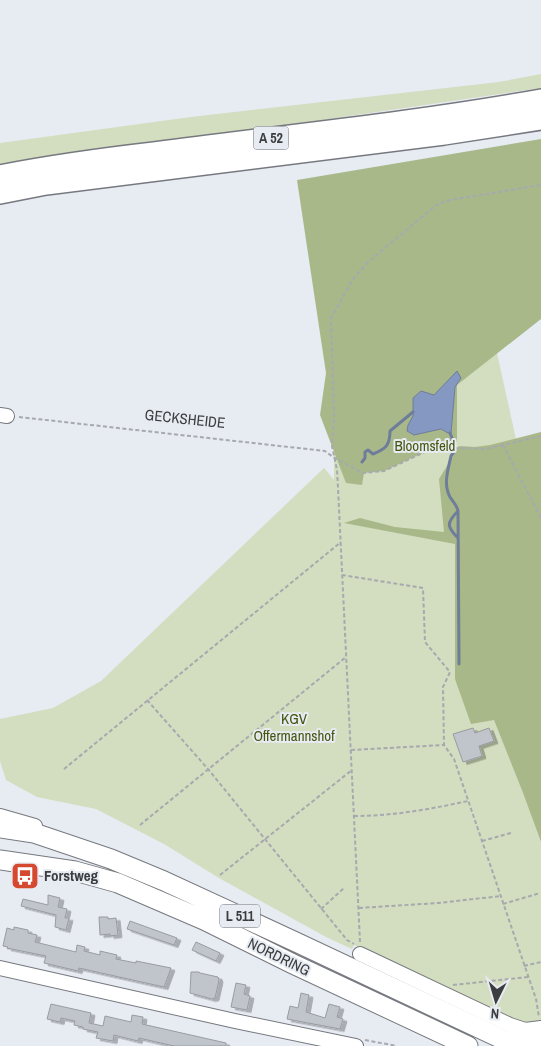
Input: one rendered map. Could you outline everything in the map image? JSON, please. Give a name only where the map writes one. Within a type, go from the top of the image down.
[{"type":"highway","name":"A 52","points":[[0,176],[72,163],[442,117],[540,115]]},
{"type":"highway","name":"A 52","points":[[0,193],[46,184],[444,134],[540,115]]},
{"type":"main road","name":"NORDRING","points":[[0,828],[34,833],[111,859],[512,1044]]},
{"type":"main road","name":"NORDRING","points":[[0,860],[74,871],[118,883],[204,920],[468,1046]]},
{"type":"main road","points":[[512,1044],[541,1042]]},
{"type":"street","name":"NORDRING","points":[[0,816],[48,829],[76,846]]},
{"type":"street","points":[[360,954],[510,1025],[526,1030],[541,1028]]},
{"type":"street","points":[[0,968],[356,1046]]},
{"type":"path","points":[[147,700],[208,769],[347,940],[360,947],[337,470],[332,446],[334,418],[331,318],[353,279],[367,263],[434,206],[450,200],[541,185]]},
{"type":"path","name":"GECKSHEIDE","points":[[3,415],[325,451],[364,473],[384,471],[431,449],[486,449],[541,436]]},
{"type":"path","points":[[503,444],[541,518]]},
{"type":"path","points":[[64,769],[340,542]]},
{"type":"path","points":[[342,575],[423,588],[425,642],[450,672],[443,687],[444,745],[454,759],[536,999],[541,1024]]},
{"type":"path","points":[[140,824],[346,657]]},
{"type":"path","points":[[351,750],[444,745]]},
{"type":"path","points":[[220,875],[352,770]]},
{"type":"path","points":[[354,816],[373,816],[420,810],[468,801]]},
{"type":"path","points":[[482,841],[511,833]]},
{"type":"path","points":[[321,908],[344,888]]},
{"type":"path","points":[[503,904],[540,893]]},
{"type":"path","points":[[358,908],[438,903],[501,896]]},
{"type":"path","points":[[524,966],[541,962]]},
{"type":"path","points":[[446,986],[528,977]]},
{"type":"green space","points":[[541,74],[541,88],[0,167],[0,143],[191,117],[499,82]]},
{"type":"green space","name":"Bloomsfeld","points":[[541,139],[541,319],[457,385],[457,442],[431,449],[384,471],[364,473],[362,485],[346,483],[320,415],[326,373],[297,180]]},
{"type":"green space","name":"KGV Offermannshof","points":[[497,353],[517,444],[456,666],[455,679],[494,719],[541,842],[541,1024],[520,1025],[354,945],[352,949],[326,937],[219,878],[164,844],[96,809],[37,797],[6,780],[0,761],[0,719],[53,708],[101,681],[324,468],[334,480],[334,436]]},
{"type":"green space","points":[[541,432],[541,842],[494,720],[471,724],[455,679],[455,544],[344,523],[360,518],[395,527],[444,532],[439,479],[459,446],[475,447],[490,445]]},
{"type":"water","points":[[457,371],[461,378],[455,387],[451,433],[441,429],[414,435],[407,431],[413,416],[413,398],[421,391],[434,395]]},
{"type":"building","points":[[473,728],[475,733],[489,728],[494,741],[479,746],[482,756],[463,762],[453,734]]},
{"type":"building","points":[[48,895],[60,898],[58,907],[67,909],[65,918],[69,918],[66,930],[55,927],[56,915],[21,906],[23,899],[48,905]]},
{"type":"building","points":[[99,917],[116,918],[118,935],[100,935]]},
{"type":"building","points":[[130,921],[177,938],[174,945],[127,929]]},
{"type":"building","points":[[14,927],[28,930],[28,933],[37,935],[35,942],[76,952],[77,945],[85,947],[84,951],[100,955],[100,951],[117,955],[116,959],[171,968],[164,987],[79,968],[78,971],[44,963],[46,956],[3,946],[7,928],[14,930]]},
{"type":"building","points":[[196,942],[220,953],[216,961],[192,950]]},
{"type":"building","points":[[191,972],[218,977],[215,998],[212,999],[190,993]]},
{"type":"building","points":[[236,983],[246,985],[244,994],[250,996],[247,1010],[231,1007]]},
{"type":"building","points":[[301,993],[309,995],[306,1012],[325,1018],[329,1004],[340,1007],[337,1017],[343,1019],[340,1029],[287,1019],[290,1006],[298,1008]]},
{"type":"building","points":[[51,1004],[91,1013],[89,1023],[103,1026],[105,1016],[131,1022],[132,1015],[143,1017],[142,1024],[226,1043],[226,1046],[174,1046],[139,1038],[138,1041],[114,1035],[113,1041],[96,1038],[98,1032],[74,1025],[75,1021],[61,1018],[60,1022],[47,1019]]},
{"type":"waterway","points":[[362,462],[365,458],[365,452],[368,450],[373,454],[384,448],[388,443],[390,431],[413,412]]},
{"type":"waterway","points":[[450,433],[454,452],[451,456],[446,482],[450,497],[458,511],[459,664]]},
{"type":"waterway","points":[[458,511],[451,519],[449,525],[458,538]]},
{"type":"place","name":"Forstweg","points":[[25,876]]}]
